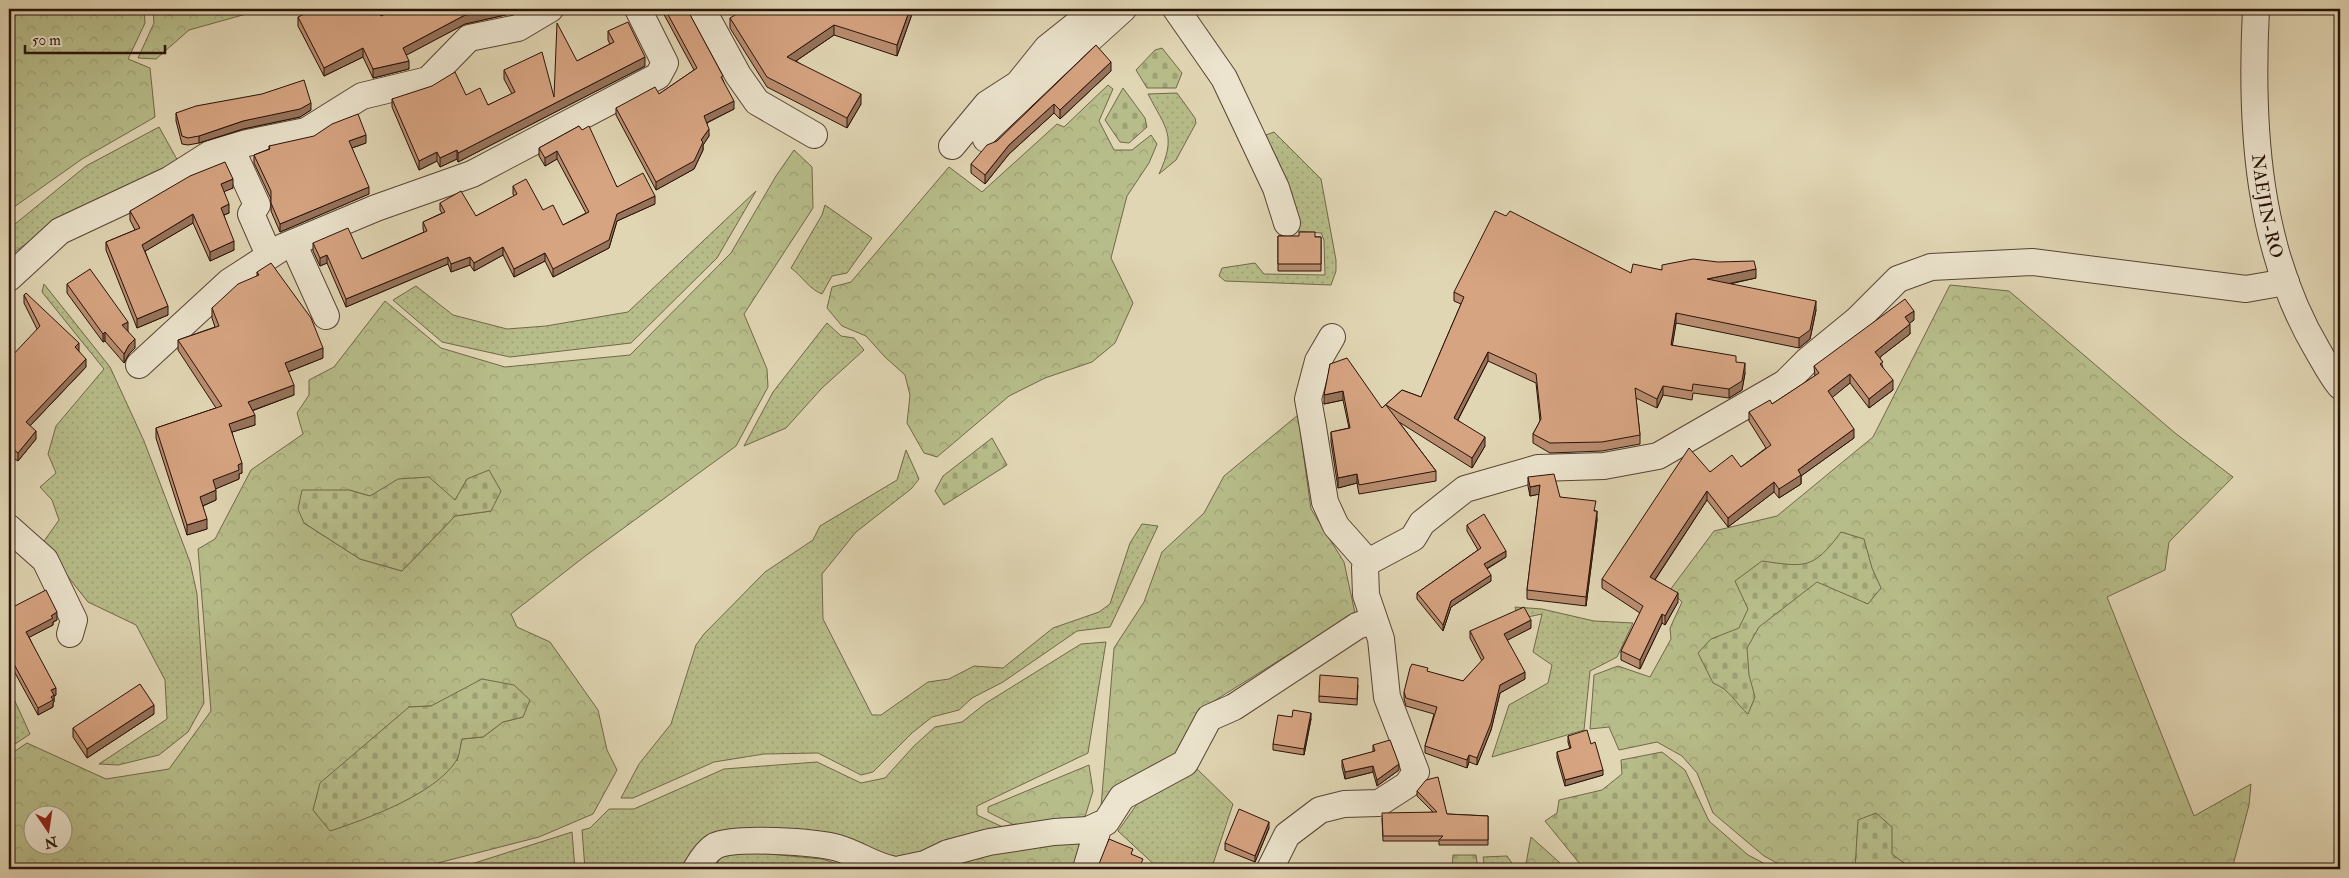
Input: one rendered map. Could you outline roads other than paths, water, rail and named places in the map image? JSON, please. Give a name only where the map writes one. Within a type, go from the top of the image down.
[{"type":"street","points":[[9,278],[60,231],[169,180],[210,154],[247,143],[306,131],[362,96],[428,80],[469,38],[518,28],[550,9]]},
{"type":"street","points":[[139,365],[229,282],[269,255],[293,242],[376,208],[472,174],[658,76],[665,63],[638,9]]},
{"type":"street","points":[[702,9],[738,75],[757,102],[814,135]]},
{"type":"street","points":[[952,146],[987,104],[1018,84],[1053,42],[1096,9]]},
{"type":"street","points":[[986,139],[1058,68],[1123,9]]},
{"type":"street","points":[[1176,9],[1224,78],[1276,188],[1287,223]]},
{"type":"street","name":"NAEJIN-RO","points":[[2256,9],[2253,78],[2255,137],[2266,210],[2286,282],[2306,331],[2340,386]]},
{"type":"street","points":[[231,148],[257,205],[251,214],[269,255]]},
{"type":"street","points":[[293,242],[326,316]]},
{"type":"street","points":[[1270,869],[1287,836],[1320,810],[1344,804],[1379,803],[1407,785],[1416,772],[1388,697],[1380,639],[1366,595],[1365,567],[1368,562],[1413,538],[1422,523],[1465,489],[1538,468],[1604,466],[1658,456],[1785,383],[1808,360],[1858,319],[1898,279],[1931,267],[2032,262],[2246,289],[2286,282]]},
{"type":"street","points":[[1332,337],[1318,361],[1308,399],[1325,502],[1336,526],[1368,562]]},
{"type":"street","points":[[9,528],[45,560],[74,620],[70,634]]},
{"type":"street","points":[[901,869],[925,864],[948,853],[989,842],[1054,832],[1088,830],[1106,822],[1122,797],[1186,763],[1209,718],[1234,707],[1357,626],[1374,620]]},
{"type":"street","points":[[1086,869],[1098,826]]},
{"type":"street","points":[[696,869],[715,846],[754,839],[838,848],[876,866],[891,869]]}]
